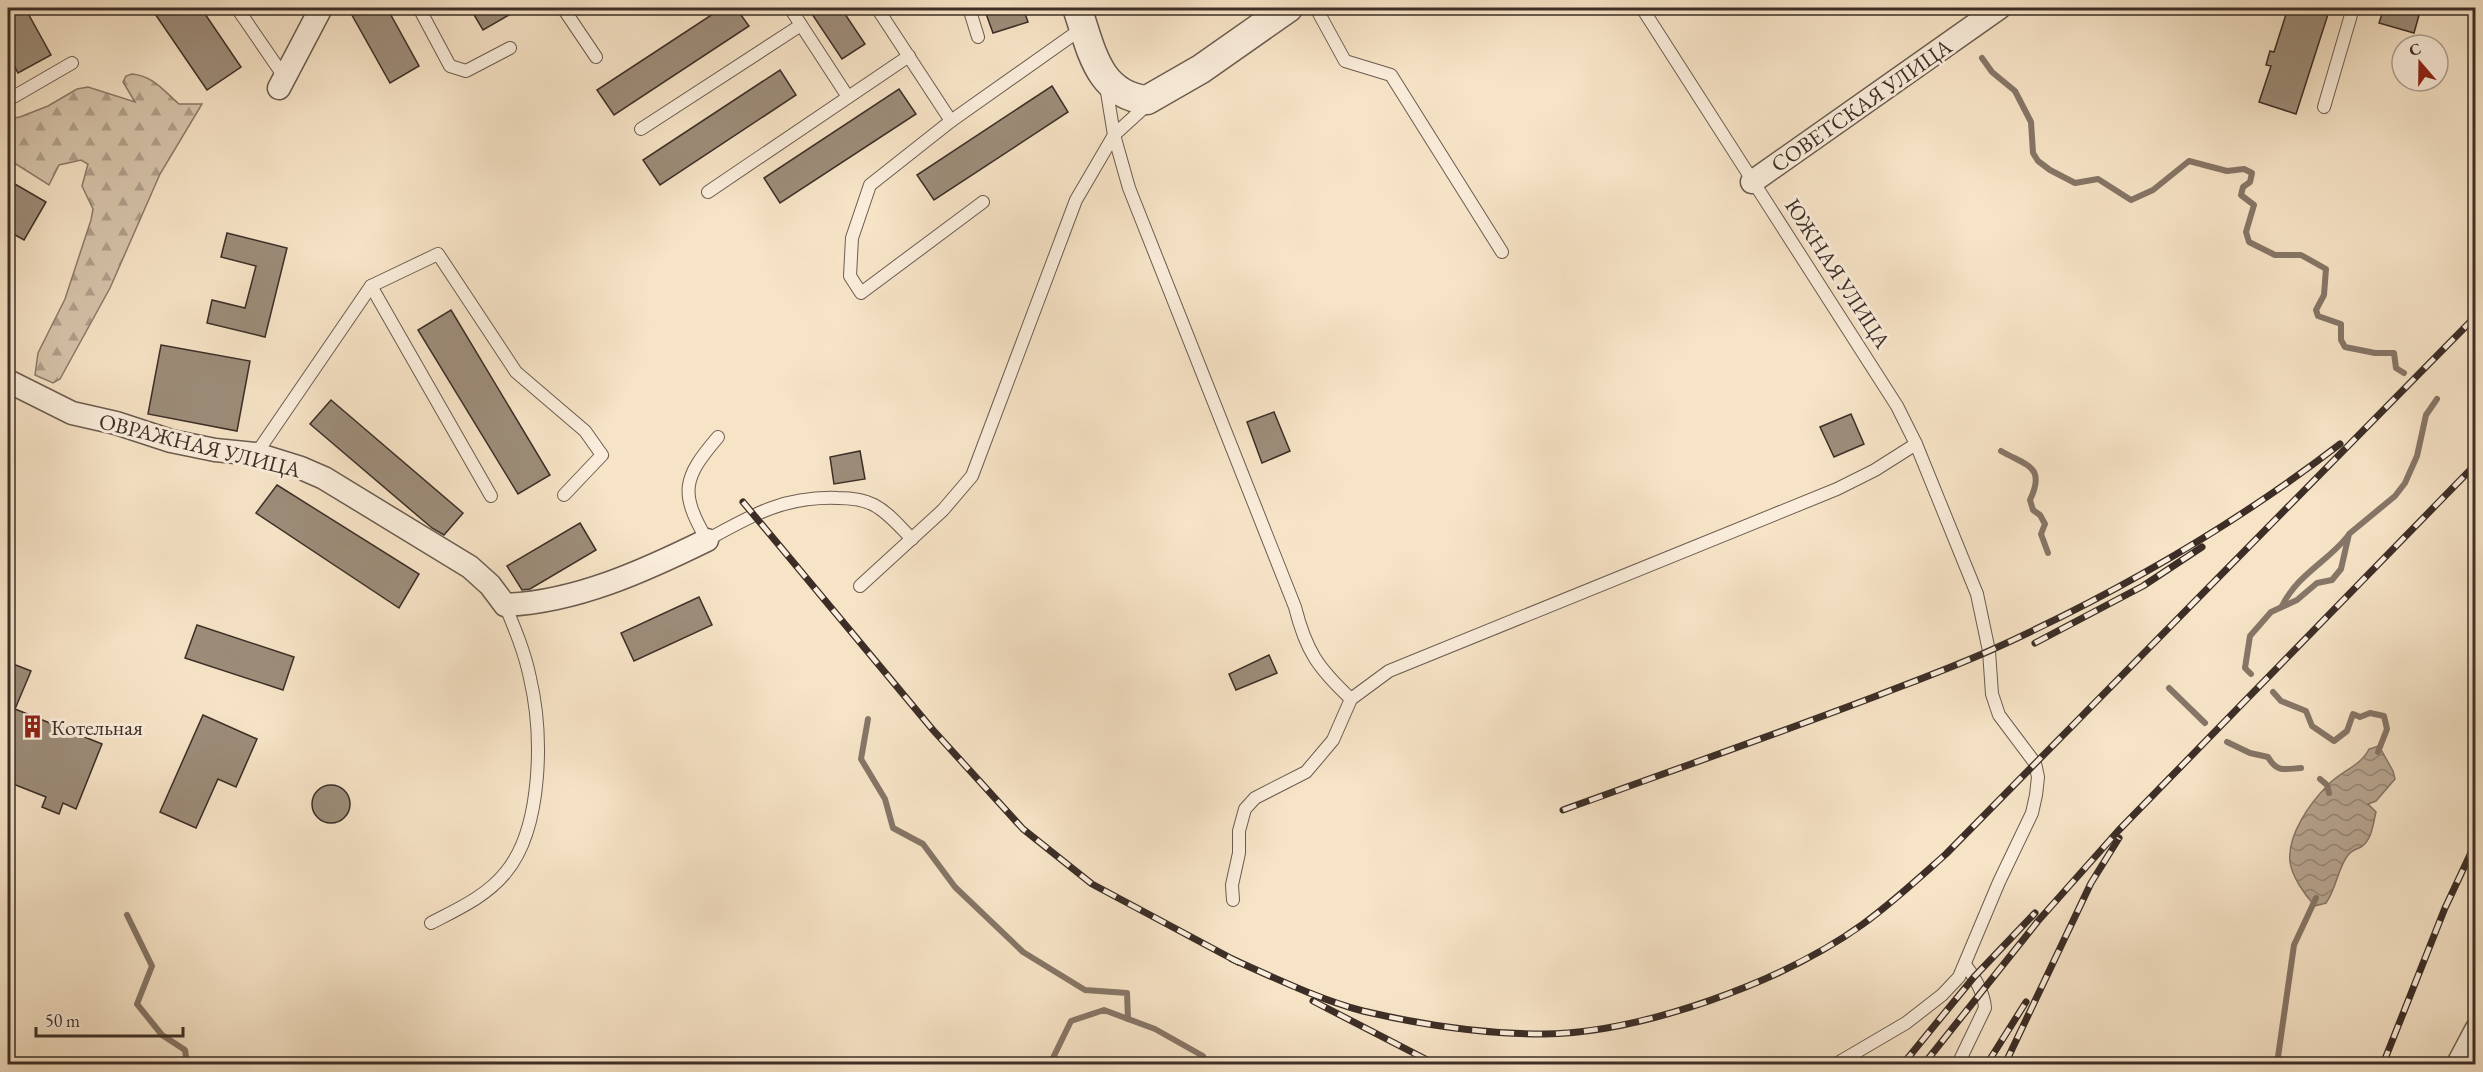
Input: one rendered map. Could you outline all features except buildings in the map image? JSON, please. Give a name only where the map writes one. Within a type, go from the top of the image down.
[{"type":"street","points":[[282,83],[321,8]]},
{"type":"street","points":[[1080,17],[1104,79],[1124,95],[1133,99],[1146,100],[1161,94],[1288,8]]},
{"type":"street","name":"СОВЕТСКАЯ УЛИЦА","points":[[1752,182],[1999,8]]},
{"type":"street","name":"ОВРАЖНАЯ УЛИЦА","points":[[8,381],[72,413],[116,423],[171,441],[281,460],[324,478],[470,567],[490,585],[506,605]]},
{"type":"street","points":[[506,605],[535,603],[581,592],[707,540]]},
{"type":"street","points":[[2458,1065],[2475,1030]]},
{"type":"lane","points":[[237,8],[282,83]]},
{"type":"lane","points":[[419,8],[450,66],[466,71],[510,48]]},
{"type":"lane","points":[[563,8],[596,57]]},
{"type":"lane","points":[[790,8],[848,97]]},
{"type":"lane","points":[[877,8],[951,121]]},
{"type":"lane","points":[[969,8],[978,37]]},
{"type":"lane","points":[[1316,8],[1345,61],[1391,75],[1502,252]]},
{"type":"lane","name":"ЮЖНАЯ УЛИЦА","points":[[1642,8],[1752,182],[1879,373],[1916,444],[1977,594],[1989,651],[1992,694],[1999,715],[2035,763],[2038,777],[2032,813],[1999,882],[1965,966],[1952,986],[1924,1010],[1836,1065]]},
{"type":"lane","points":[[2324,107],[2353,8]]},
{"type":"lane","points":[[983,202],[861,293],[850,276],[852,238],[870,185],[1080,17]]},
{"type":"lane","points":[[641,129],[801,25]]},
{"type":"lane","points":[[708,192],[909,56]]},
{"type":"lane","points":[[8,100],[72,63]]},
{"type":"lane","points":[[1104,79],[1113,118],[1114,135],[1129,188],[1294,607],[1305,644],[1313,658],[1351,699]]},
{"type":"lane","points":[[860,586],[956,497],[972,476],[1076,201],[1114,135],[1161,94]]},
{"type":"lane","points":[[256,454],[371,286],[438,254],[516,372],[585,431],[602,455],[564,495]]},
{"type":"lane","points":[[371,286],[491,496]]},
{"type":"lane","points":[[718,437],[699,459],[687,484],[689,506],[707,540],[753,514],[783,502],[829,498],[863,500],[874,505],[888,514],[912,539]]},
{"type":"lane","points":[[1233,900],[1232,885],[1239,853],[1239,831],[1245,809],[1255,798],[1306,772],[1333,740],[1351,699],[1389,670],[1837,489],[1875,470],[1916,444]]},
{"type":"lane","points":[[431,923],[491,888],[507,871],[521,847],[529,825],[536,776],[537,727],[530,676],[506,605]]},
{"type":"lane","points":[[1958,1065],[1985,1008],[1981,992],[1965,966]]},
{"type":"green space","points":[[132,74],[152,81],[179,104],[202,104],[160,174],[110,288],[60,379],[53,383],[35,375],[38,353],[65,299],[91,220],[93,209],[82,186],[88,164],[81,160],[59,165],[49,185],[8,159],[8,119],[20,117],[48,106],[77,89],[88,87],[135,102],[123,82],[126,76]]},
{"type":"water","points":[[2379,746],[2395,779],[2376,801],[2368,804],[2376,812],[2370,836],[2365,844],[2348,856],[2326,903],[2315,906],[2299,886],[2291,868],[2290,852],[2296,831],[2307,810],[2328,785],[2361,760],[2369,749]]},
{"type":"waterway","points":[[1982,58],[1992,72],[2015,91],[2031,122],[2033,153],[2038,161],[2075,183],[2098,179],[2131,200],[2153,190],[2189,161],[2227,171],[2244,169],[2252,173],[2250,182],[2243,187],[2241,195],[2254,205],[2246,232],[2249,242],[2275,255],[2301,255],[2326,269],[2324,295],[2316,310],[2318,316],[2341,324],[2341,340],[2345,347],[2375,353],[2394,353],[2396,368],[2404,373]]},
{"type":"waterway","points":[[2251,674],[2245,668],[2250,636],[2271,612],[2297,600],[2317,583],[2332,580],[2341,569],[2349,534],[2395,496],[2405,483],[2417,456],[2426,415],[2437,399]]},
{"type":"waterway","points":[[2001,451],[2026,464],[2035,474],[2036,480],[2030,500],[2033,510],[2040,515],[2045,524],[2041,534],[2048,553]]},
{"type":"waterway","points":[[2282,606],[2288,595],[2304,577],[2347,537]]},
{"type":"waterway","points":[[2169,688],[2205,723]]},
{"type":"waterway","points":[[2273,692],[2281,701],[2306,711],[2312,726],[2334,741],[2347,731],[2353,714],[2360,717],[2370,713],[2384,716],[2387,729],[2378,752]]},
{"type":"waterway","points":[[868,719],[861,759],[885,799],[893,828],[923,844],[955,887],[1023,952],[1085,990],[1127,993],[1128,1019]]},
{"type":"waterway","points":[[2227,742],[2250,753],[2268,757],[2278,768],[2301,768]]},
{"type":"waterway","points":[[2320,779],[2327,785],[2329,793]]},
{"type":"waterway","points":[[2277,1064],[2294,945],[2316,898]]},
{"type":"waterway","points":[[127,915],[152,966],[137,1004],[162,1035],[185,1050],[187,1064]]},
{"type":"waterway","points":[[1050,1064],[1071,1021],[1104,1010],[1155,1029],[1203,1056],[1207,1064]]},
{"type":"railway","points":[[1232,959],[1280,981],[1363,1011],[1453,1028],[1544,1034],[1624,1025],[1667,1014],[1753,984],[1793,966],[1863,924],[1946,854],[2476,316]]},
{"type":"railway","points":[[1563,810],[1879,695],[1975,657],[2035,629],[2081,607],[2170,558],[2257,503],[2340,444]]},
{"type":"railway","points":[[1924,1064],[2038,921],[2118,831],[2476,464]]},
{"type":"railway","points":[[743,502],[933,730],[1023,829],[1092,884],[1238,962]]},
{"type":"railway","points":[[2035,643],[2143,586],[2202,547]]},
{"type":"railway","points":[[2005,1064],[2091,883],[2119,838]]},
{"type":"railway","points":[[2383,1064],[2445,908],[2476,842]]},
{"type":"railway","points":[[1903,1064],[1974,977],[2035,913]]},
{"type":"railway","points":[[1313,1001],[1435,1064]]},
{"type":"railway","points":[[1987,1064],[2026,1002]]},
{"type":"place","name":"Котельная","points":[[33,727]]}]
